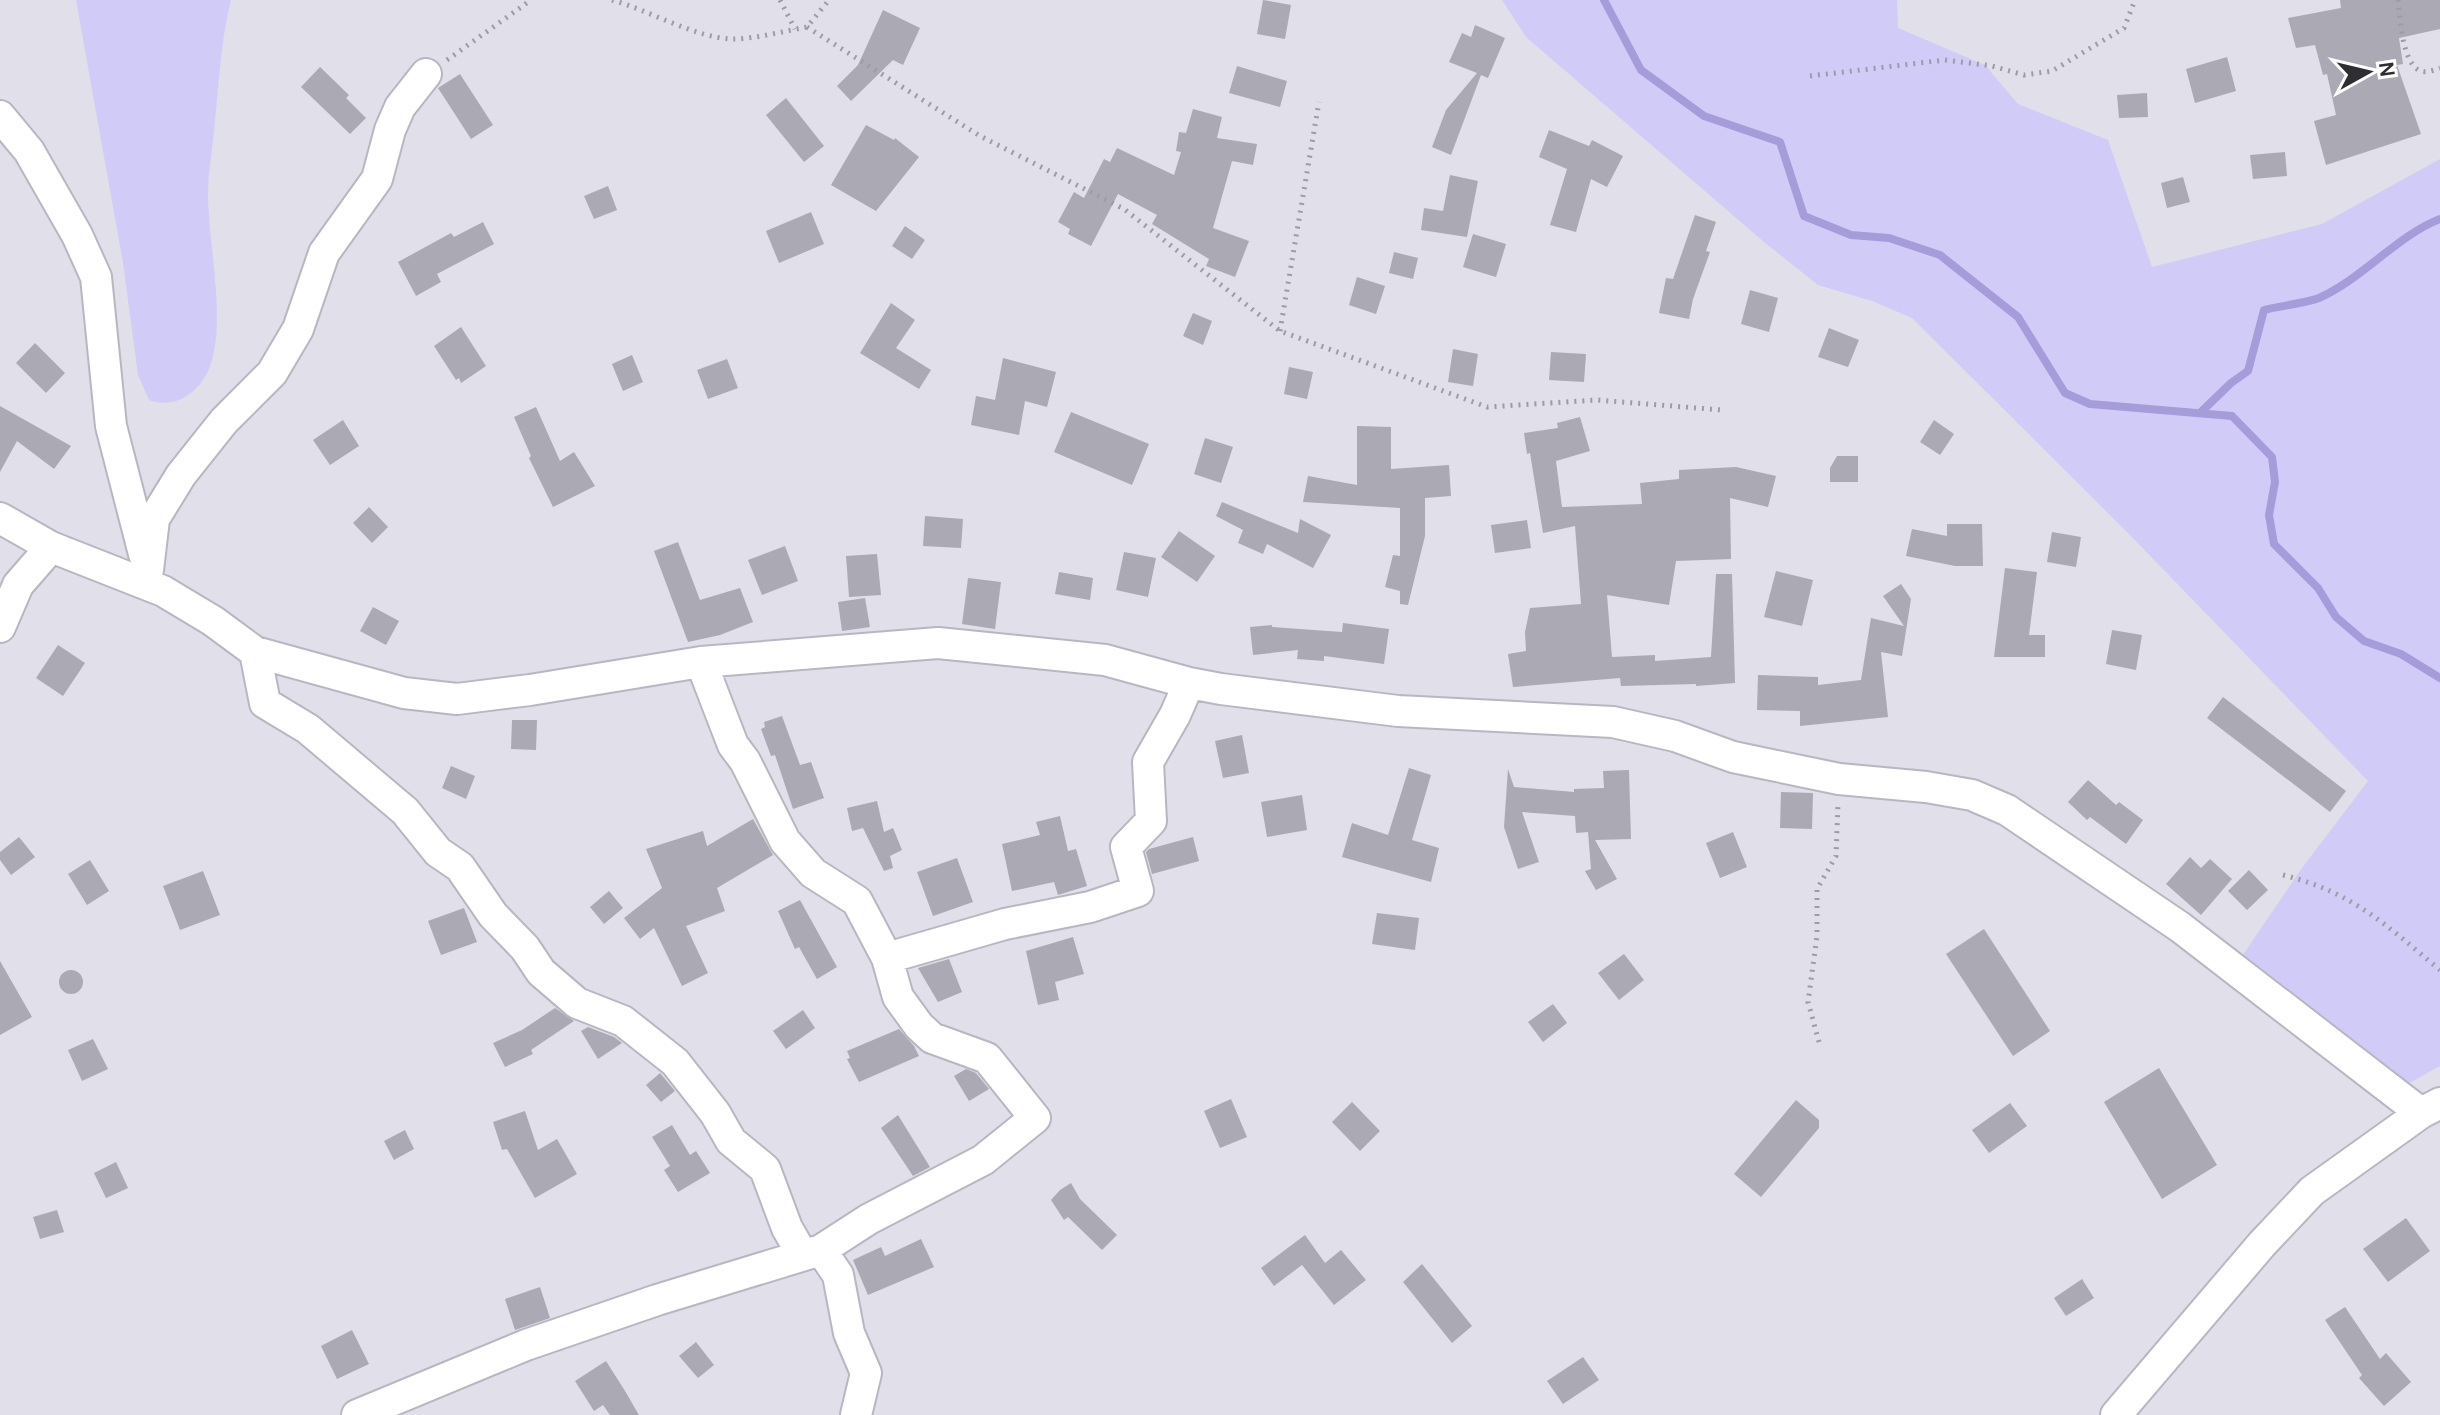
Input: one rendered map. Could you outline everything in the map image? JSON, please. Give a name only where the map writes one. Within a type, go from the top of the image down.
[{"type":"street","points":[[156,580],[154,519],[181,475],[224,421],[272,373],[298,329],[324,253],[377,179],[390,130],[400,107],[426,74]]},
{"type":"street","points":[[0,116],[29,151],[77,235],[96,277],[111,426],[156,580]]},
{"type":"street","points":[[0,518],[51,547],[156,580],[255,652],[404,693],[457,699],[701,662],[938,643],[1105,660],[1189,683],[1398,711],[1613,722],[1675,736],[1733,757],[1839,779],[1926,787],[1972,795],[2007,810],[2180,927],[2430,1108],[2312,1191],[2262,1244],[2116,1415]]},
{"type":"street","points":[[0,627],[18,585],[51,547]]},
{"type":"street","points":[[255,652],[265,703],[308,729],[405,811],[438,852],[460,867],[493,915],[525,948],[541,972],[577,1003],[623,1021],[675,1062],[715,1113],[731,1141],[765,1169],[787,1228],[838,1275],[849,1333],[866,1373],[856,1415]]},
{"type":"street","points":[[357,1415],[526,1345],[812,1252],[983,1160],[1035,1118],[987,1058],[932,1038],[919,1026],[898,997],[887,958],[857,901],[813,873],[785,841],[745,761],[733,745],[701,662]]},
{"type":"street","points":[[887,958],[1005,924],[1090,907],[1138,891],[1126,847],[1151,821],[1148,762],[1189,683]]},
{"type":"path","points":[[426,74],[531,0]]},
{"type":"path","points":[[612,0],[638,7],[689,29],[731,39],[807,27],[829,0]]},
{"type":"path","points":[[780,0],[795,29]]},
{"type":"path","points":[[1810,76],[1945,60],[1992,66],[2024,75],[2052,71],[2124,28],[2135,0]]},
{"type":"path","points":[[2398,0],[2401,32],[2409,57],[2417,69],[2424,72],[2440,68]]},
{"type":"path","points":[[807,27],[980,136],[1124,209],[1280,331],[1487,407],[1597,400],[1722,410]]},
{"type":"path","points":[[1280,331],[1319,102]]},
{"type":"path","points":[[1819,1042],[1808,1002],[1817,936],[1817,889],[1836,856],[1839,779]]},
{"type":"path","points":[[2283,875],[2315,883],[2363,907],[2440,970]]},
{"type":"shaded area","points":[[76,0],[231,0],[223,45],[208,186],[217,309],[214,353],[198,387],[183,398],[167,403],[149,400],[138,375],[123,263]]},
{"type":"shaded area","points":[[1502,0],[1897,0],[1898,28],[1985,65],[2018,104],[2108,140],[2152,267],[2322,224],[2440,159],[2440,1066],[2397,1090],[2236,965],[2302,868],[2368,781],[2128,533],[1912,318],[1872,301],[1818,285],[1526,37]]},
{"type":"building","points":[[1263,0],[1291,5],[1285,39],[1257,34]]},
{"type":"building","points":[[2340,0],[2440,0],[2440,29],[2399,38],[2403,64],[2397,65],[2421,134],[2326,165],[2314,121],[2336,115],[2327,74],[2323,75],[2315,45],[2296,48],[2288,18],[2341,8]]},
{"type":"building","points":[[883,10],[920,28],[903,65],[893,60],[851,101],[837,86],[858,65]]},
{"type":"building","points":[[1475,25],[1505,38],[1488,78],[1481,75],[1451,155],[1432,147],[1446,110],[1477,73],[1449,62],[1462,33],[1471,37]]},
{"type":"building","points":[[2227,57],[2236,91],[2195,103],[2186,69]]},
{"type":"building","points":[[1237,66],[1287,81],[1280,107],[1229,93]]},
{"type":"building","points":[[320,67],[349,95],[346,98],[366,118],[350,134],[301,87]]},
{"type":"building","points":[[460,74],[493,125],[471,139],[438,88]]},
{"type":"building","points":[[2147,93],[2148,117],[2119,118],[2117,95]]},
{"type":"building","points":[[786,98],[824,146],[804,162],[766,115]]},
{"type":"building","points":[[1193,109],[1222,117],[1217,138],[1257,144],[1253,165],[1232,161],[1213,228],[1249,241],[1235,277],[1206,266],[1209,259],[1152,224],[1157,215],[1118,194],[1091,246],[1068,234],[1070,229],[1058,222],[1074,192],[1084,198],[1104,159],[1110,162],[1117,148],[1174,175],[1181,152],[1176,151],[1179,132],[1186,133]]},
{"type":"building","points":[[866,125],[895,138],[919,157],[876,211],[831,185]]},
{"type":"building","points":[[1549,130],[1589,146],[1592,140],[1623,156],[1607,187],[1591,179],[1576,232],[1550,225],[1567,169],[1539,157]]},
{"type":"building","points":[[2285,152],[2287,176],[2253,179],[2250,155]]},
{"type":"building","points":[[1450,175],[1478,181],[1467,237],[1421,230],[1424,208],[1443,211]]},
{"type":"building","points":[[2183,177],[2190,202],[2167,208],[2161,183]]},
{"type":"building","points":[[608,186],[617,210],[594,219],[584,196]]},
{"type":"building","points":[[811,212],[824,244],[779,263],[766,231]]},
{"type":"building","points":[[1695,215],[1716,222],[1689,319],[1659,313],[1666,278],[1673,279]]},
{"type":"building","points":[[483,222],[494,244],[437,274],[441,282],[416,296],[398,262],[451,233],[454,237]]},
{"type":"building","points":[[905,226],[925,240],[912,259],[892,246]]},
{"type":"building","points":[[1473,234],[1506,244],[1496,277],[1463,267]]},
{"type":"building","points":[[1394,252],[1418,258],[1413,279],[1389,273]]},
{"type":"building","points":[[1357,277],[1385,286],[1376,314],[1349,305]]},
{"type":"building","points":[[1750,290],[1778,298],[1769,332],[1741,324]]},
{"type":"building","points":[[891,303],[915,320],[896,348],[931,370],[919,389],[860,353]]},
{"type":"building","points":[[1193,313],[1212,321],[1203,345],[1183,336]]},
{"type":"building","points":[[461,327],[486,366],[461,383],[434,346]]},
{"type":"building","points":[[1829,328],[1859,340],[1848,367],[1818,357]]},
{"type":"building","points":[[35,343],[65,373],[46,393],[16,363]]},
{"type":"building","points":[[1453,349],[1478,354],[1473,386],[1448,382]]},
{"type":"building","points":[[1551,352],[1586,354],[1584,382],[1549,380]]},
{"type":"building","points":[[632,355],[643,382],[623,391],[612,364]]},
{"type":"building","points":[[1003,358],[1056,372],[1047,407],[1025,401],[1019,435],[971,425],[976,396],[995,400]]},
{"type":"building","points":[[727,359],[738,388],[708,399],[697,370]]},
{"type":"building","points":[[1289,367],[1313,372],[1307,399],[1284,394]]},
{"type":"building","points":[[0,406],[71,446],[54,469],[17,441],[0,472]]},
{"type":"building","points":[[536,407],[560,461],[574,452],[595,486],[553,507],[529,458],[531,456],[514,417]]},
{"type":"building","points":[[1071,412],[1149,444],[1132,485],[1054,452]]},
{"type":"building","points":[[1580,417],[1590,451],[1556,461],[1562,507],[1642,504],[1640,483],[1679,479],[1679,470],[1736,467],[1776,476],[1768,507],[1730,498],[1731,559],[1676,561],[1669,605],[1607,595],[1612,657],[1655,655],[1655,661],[1711,657],[1716,574],[1732,574],[1735,683],[1621,686],[1620,678],[1513,687],[1508,654],[1526,651],[1525,632],[1530,608],[1581,604],[1575,526],[1543,533],[1524,433],[1558,428],[1557,423]]},
{"type":"building","points":[[343,420],[359,446],[330,465],[313,440]]},
{"type":"building","points":[[1934,420],[1954,434],[1940,455],[1920,442]]},
{"type":"building","points":[[1357,426],[1391,427],[1391,469],[1449,465],[1451,496],[1425,498],[1425,536],[1408,605],[1400,604],[1400,591],[1385,587],[1393,555],[1400,556],[1400,508],[1303,502],[1308,476],[1357,485]]},
{"type":"building","points":[[1205,438],[1233,447],[1221,483],[1194,474]]},
{"type":"building","points":[[1837,456],[1858,456],[1858,482],[1830,482],[1830,468]]},
{"type":"building","points":[[1222,502],[1298,533],[1300,519],[1331,535],[1313,568],[1267,544],[1263,554],[1238,543],[1243,530],[1216,516]]},
{"type":"building","points":[[369,507],[388,527],[372,543],[353,523]]},
{"type":"building","points":[[925,516],[963,519],[961,548],[923,546]]},
{"type":"building","points":[[1527,520],[1531,548],[1495,553],[1491,525]]},
{"type":"building","points":[[1947,524],[1982,524],[1983,566],[1955,566],[1906,556],[1912,529],[1947,536]]},
{"type":"building","points":[[1179,531],[1215,556],[1197,582],[1161,557]]},
{"type":"building","points":[[2052,532],[2081,537],[2076,567],[2047,562]]},
{"type":"building","points":[[678,542],[700,600],[740,588],[753,622],[720,635],[688,642],[654,551]]},
{"type":"building","points":[[785,546],[798,581],[762,595],[748,560]]},
{"type":"building","points":[[1124,552],[1156,558],[1148,597],[1116,590]]},
{"type":"building","points":[[877,554],[881,595],[849,597],[846,556]]},
{"type":"building","points":[[2005,568],[2037,572],[2029,635],[2045,635],[2045,657],[1994,657]]},
{"type":"building","points":[[1776,571],[1813,580],[1802,626],[1764,617]]},
{"type":"building","points":[[1059,572],[1093,578],[1090,600],[1055,594]]},
{"type":"building","points":[[968,578],[1001,582],[995,629],[962,624]]},
{"type":"building","points":[[1901,584],[1911,599],[1902,656],[1881,652],[1888,717],[1800,726],[1800,711],[1757,710],[1758,675],[1818,677],[1818,685],[1861,680],[1871,618],[1904,626],[1883,596]]},
{"type":"building","points":[[865,598],[870,627],[842,631],[838,602]]},
{"type":"building","points":[[373,607],[399,621],[386,645],[360,631]]},
{"type":"building","points":[[1343,623],[1389,629],[1384,664],[1324,656],[1324,661],[1297,659],[1298,650],[1253,655],[1250,627],[1272,625],[1342,632]]},
{"type":"building","points":[[2112,630],[2142,635],[2136,670],[2106,664]]},
{"type":"building","points":[[58,645],[85,663],[63,696],[36,678]]},
{"type":"building","points":[[2223,697],[2346,791],[2330,812],[2207,718]]},
{"type":"building","points":[[782,716],[800,765],[811,762],[824,798],[793,809],[775,755],[771,756],[761,729],[765,727],[764,722]]},
{"type":"building","points":[[512,720],[537,720],[536,750],[511,749]]},
{"type":"building","points":[[1242,735],[1249,773],[1223,778],[1215,741]]},
{"type":"building","points":[[451,766],[475,776],[466,799],[442,788]]},
{"type":"building","points":[[1409,768],[1431,775],[1412,840],[1439,848],[1431,882],[1342,857],[1352,823],[1388,835]]},
{"type":"building","points":[[1508,769],[1514,787],[1574,792],[1574,789],[1604,788],[1603,771],[1629,770],[1631,839],[1595,840],[1617,879],[1596,890],[1585,871],[1591,869],[1588,832],[1576,833],[1575,816],[1522,812],[1539,862],[1518,869],[1504,827]]},
{"type":"building","points":[[2088,780],[2116,805],[2119,802],[2143,820],[2126,844],[2090,817],[2087,820],[2068,802]]},
{"type":"building","points":[[1781,792],[1813,793],[1812,829],[1780,828]]},
{"type":"building","points":[[1302,795],[1307,830],[1267,837],[1261,802]]},
{"type":"building","points":[[877,801],[884,832],[893,828],[902,850],[890,856],[893,868],[884,871],[863,828],[852,831],[847,808]]},
{"type":"building","points":[[1060,816],[1068,851],[1076,849],[1087,886],[1058,895],[1054,882],[1012,891],[1002,844],[1040,835],[1036,822]]},
{"type":"building","points":[[753,819],[773,855],[717,888],[725,911],[686,926],[708,973],[682,986],[654,928],[640,939],[624,918],[662,888],[646,849],[703,831],[707,846]]},
{"type":"building","points":[[1733,832],[1747,867],[1720,878],[1706,843]]},
{"type":"building","points":[[19,837],[35,857],[11,875],[0,860],[0,852]]},
{"type":"building","points":[[1193,837],[1199,861],[1152,874],[1146,852],[1149,849]]},
{"type":"building","points":[[2190,857],[2201,868],[2210,859],[2232,879],[2201,915],[2166,884]]},
{"type":"building","points":[[957,858],[973,902],[933,916],[917,872]]},
{"type":"building","points":[[90,860],[109,891],[87,905],[68,874]]},
{"type":"building","points":[[2249,870],[2268,890],[2247,910],[2228,891]]},
{"type":"building","points":[[203,871],[220,915],[180,930],[163,886]]},
{"type":"building","points":[[609,891],[623,908],[604,924],[590,907]]},
{"type":"building","points":[[800,900],[837,967],[817,979],[799,947],[795,949],[778,911]]},
{"type":"building","points":[[464,908],[477,942],[441,955],[428,921]]},
{"type":"building","points":[[1377,913],[1419,918],[1415,950],[1372,944]]},
{"type":"building","points":[[1984,929],[2050,1031],[2013,1056],[1946,954]]},
{"type":"building","points":[[1073,937],[1084,974],[1055,982],[1059,1000],[1038,1005],[1026,951]]},
{"type":"building","points":[[1624,954],[1644,980],[1619,1000],[1598,973]]},
{"type":"building","points":[[949,959],[962,992],[938,1002],[918,968]]},
{"type":"building","points":[[0,961],[32,1017],[0,1035]]},
{"type":"building","points":[[71,970],[79,974],[83,982],[79,990],[71,994],[63,990],[59,982],[63,974]]},
{"type":"building","points":[[1553,1004],[1567,1023],[1543,1042],[1528,1022]]},
{"type":"building","points":[[555,1008],[574,1021],[531,1050],[533,1054],[505,1067],[493,1043],[522,1030]]},
{"type":"building","points":[[803,1010],[815,1028],[786,1049],[773,1031]]},
{"type":"building","points":[[588,1027],[622,1043],[598,1059],[581,1031]]},
{"type":"building","points":[[899,1029],[919,1056],[859,1082],[847,1059],[850,1058],[847,1051]]},
{"type":"building","points":[[93,1039],[108,1069],[82,1081],[68,1050]]},
{"type":"building","points":[[2159,1068],[2217,1165],[2162,1199],[2104,1102]]},
{"type":"building","points":[[966,1069],[976,1073],[989,1089],[969,1101],[954,1076]]},
{"type":"building","points":[[660,1073],[675,1091],[661,1102],[646,1085]]},
{"type":"building","points":[[1231,1099],[1247,1137],[1220,1148],[1204,1111]]},
{"type":"building","points":[[1796,1100],[1819,1120],[1819,1128],[1761,1197],[1734,1174]]},
{"type":"building","points":[[1352,1102],[1380,1131],[1360,1151],[1332,1122]]},
{"type":"building","points":[[2010,1103],[2027,1126],[1989,1153],[1972,1130]]},
{"type":"building","points":[[525,1111],[538,1150],[557,1139],[577,1174],[535,1198],[507,1149],[502,1150],[493,1122]]},
{"type":"building","points":[[898,1115],[930,1167],[913,1176],[881,1128]]},
{"type":"building","points":[[672,1125],[690,1155],[696,1151],[710,1173],[678,1192],[664,1170],[670,1166],[652,1137]]},
{"type":"building","points":[[405,1130],[414,1149],[394,1160],[384,1141]]},
{"type":"building","points":[[116,1162],[128,1188],[106,1198],[94,1173]]},
{"type":"building","points":[[1071,1183],[1080,1199],[1117,1235],[1102,1250],[1068,1217],[1064,1220],[1051,1200]]},
{"type":"building","points":[[57,1210],[64,1232],[40,1239],[33,1217]]},
{"type":"building","points":[[2406,1218],[2430,1251],[2388,1282],[2363,1249]]},
{"type":"building","points":[[1305,1235],[1325,1263],[1341,1250],[1366,1280],[1334,1305],[1302,1265],[1274,1286],[1261,1268]]},
{"type":"building","points":[[921,1239],[934,1267],[868,1295],[853,1260],[881,1247],[885,1256]]},
{"type":"building","points":[[1422,1264],[1472,1326],[1452,1343],[1403,1282]]},
{"type":"building","points":[[2082,1279],[2094,1298],[2066,1316],[2054,1298]]},
{"type":"building","points":[[540,1287],[550,1318],[515,1330],[505,1299]]},
{"type":"building","points":[[2345,1307],[2380,1359],[2386,1353],[2411,1382],[2384,1406],[2359,1378],[2362,1375],[2325,1320]]},
{"type":"building","points":[[352,1330],[369,1364],[337,1379],[321,1346]]},
{"type":"building","points":[[696,1342],[714,1365],[698,1378],[679,1356]]},
{"type":"building","points":[[1583,1357],[1599,1380],[1563,1404],[1547,1381]]},
{"type":"building","points":[[606,1361],[639,1415],[610,1415],[603,1405],[594,1411],[575,1381]]},
{"type":"waterway","points":[[1604,0],[1641,70],[1704,116],[1780,142],[1804,216],[1851,235],[1889,238],[1940,255],[2018,317],[2065,393],[2090,404],[2232,416],[2272,457],[2275,482],[2269,515],[2274,544],[2318,588],[2336,617],[2364,641],[2401,654],[2440,678]]},
{"type":"waterway","points":[[2201,412],[2248,371],[2264,310],[2319,298],[2335,290],[2409,235],[2440,219]]}]
